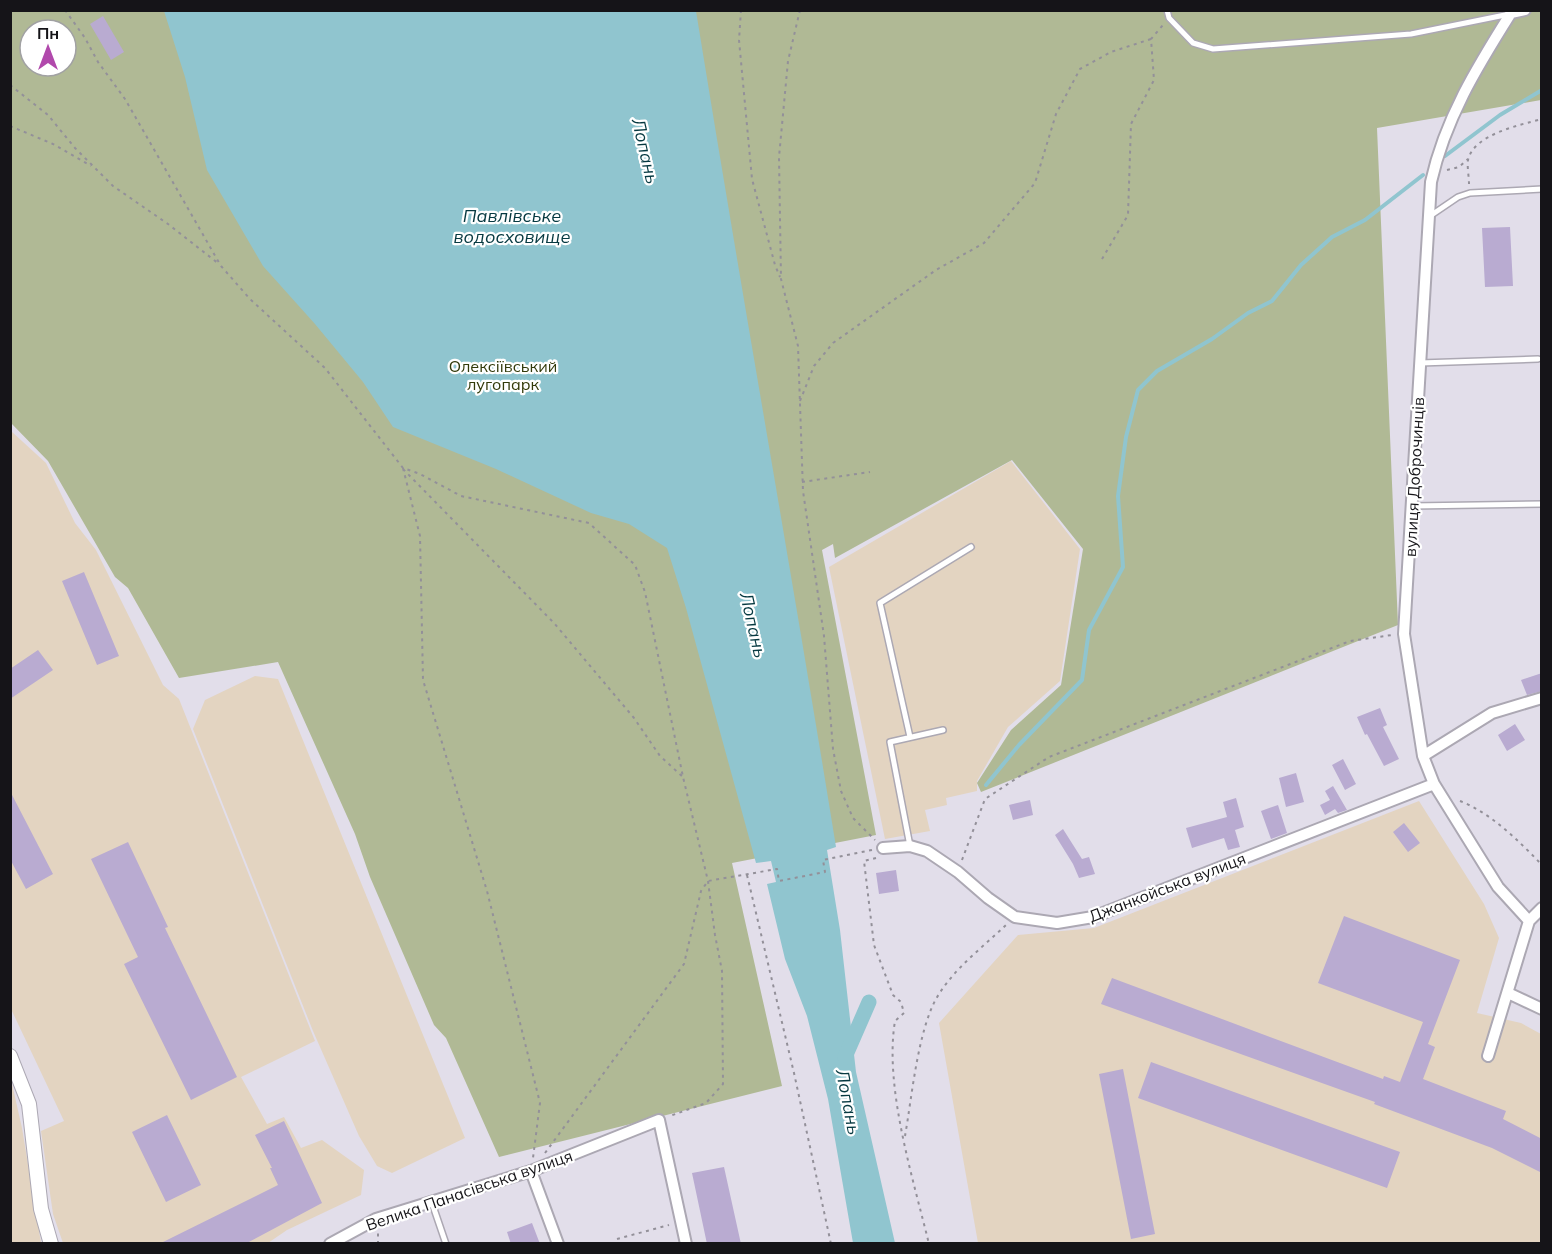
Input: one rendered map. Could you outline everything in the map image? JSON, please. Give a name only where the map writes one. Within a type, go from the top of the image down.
[{"type":"street","points":[[1511,14],[1525,10]]},
{"type":"street","name":"вулиця Доброчинців","points":[[1511,14],[1478,67],[1451,117],[1431,182],[1404,634],[1424,756],[1434,784],[1498,887],[1529,921]]},
{"type":"street","points":[[1424,756],[1492,713],[1542,698]]},
{"type":"street","name":"Джанкойська вулиця","points":[[910,846],[927,851],[958,872],[988,898],[1015,917],[1057,923],[1093,917],[1434,784]]},
{"type":"street","points":[[884,848],[910,846]]},
{"type":"street","points":[[1488,1056],[1529,921],[1542,908]]},
{"type":"street","points":[[1508,993],[1542,1009]]},
{"type":"street","points":[[10,1056],[29,1104],[41,1209],[51,1244]]},
{"type":"street","points":[[659,1120],[686,1244]]},
{"type":"street","name":"Велика Панасівська вулиця","points":[[330,1244],[376,1219],[531,1171],[659,1120]]},
{"type":"street","points":[[531,1171],[558,1244]]},
{"type":"lane","points":[[1167,10],[1169,18],[1193,43],[1213,49],[1411,34],[1511,14]]},
{"type":"lane","points":[[1429,218],[1458,197],[1470,193],[1542,189]]},
{"type":"lane","points":[[1420,363],[1538,359]]},
{"type":"lane","points":[[1412,507],[1542,504]]},
{"type":"lane","points":[[910,738],[880,603],[971,547]]},
{"type":"lane","points":[[910,846],[890,742],[943,730]]},
{"type":"lane","points":[[432,1202],[446,1244]]},
{"type":"path","points":[[65,10],[125,99],[221,266]]},
{"type":"path","points":[[741,10],[740,40],[752,178],[775,265],[782,279]]},
{"type":"path","points":[[800,10],[788,61],[779,157],[782,279],[798,346],[802,482],[824,636],[833,749],[841,791],[853,818],[884,848],[886,856],[864,861],[874,945],[893,994],[901,1002],[904,1013],[895,1022],[892,1039],[892,1068],[904,1139],[928,1244]]},
{"type":"path","points":[[799,404],[814,366],[833,343],[936,270],[984,243],[1035,183],[1056,114],[1080,69],[1112,52],[1151,39],[1169,18]]},
{"type":"path","points":[[1102,258],[1128,215],[1131,124],[1154,80],[1151,39]]},
{"type":"path","points":[[10,85],[48,115],[75,148],[113,186],[168,224],[221,266],[250,299],[326,368],[403,468],[554,623],[634,718],[660,756],[683,777]]},
{"type":"path","points":[[1434,170],[1446,170],[1459,166],[1468,159],[1479,143],[1505,129],[1542,119]]},
{"type":"path","points":[[10,126],[53,144],[95,168]]},
{"type":"path","points":[[1468,159],[1470,193]]},
{"type":"path","points":[[403,468],[420,474],[461,496],[589,524],[635,565],[645,592],[683,777],[708,881],[722,971],[723,1084],[706,1103],[659,1120]]},
{"type":"path","points":[[403,468],[420,536],[423,680],[487,891],[540,1103],[531,1171]]},
{"type":"path","points":[[802,482],[870,472]]},
{"type":"path","points":[[958,872],[985,799],[1049,756],[1350,641],[1404,634]]},
{"type":"path","points":[[1440,794],[1477,807],[1542,865]]},
{"type":"path","points":[[545,1152],[684,964],[700,891],[708,881],[777,869],[779,881],[791,879],[825,872],[823,860],[858,853]]},
{"type":"path","points":[[747,874],[831,1244]]},
{"type":"path","points":[[904,1139],[927,1017],[938,995],[957,971],[1015,917]]},
{"type":"path","points":[[617,1239],[681,1222]]},
{"type":"shaded area","points":[[11,431],[46,463],[75,523],[96,550],[163,685],[179,699],[315,1041],[241,1077],[267,1124],[284,1117],[301,1148],[322,1140],[364,1170],[361,1195],[287,1230],[268,1243],[63,1243],[53,1214],[41,1131],[64,1121],[11,1009]]},
{"type":"shaded area","points":[[1011,461],[1080,549],[1060,681],[1008,727],[977,781],[977,791],[946,798],[947,805],[925,810],[930,831],[885,839],[829,567]]},
{"type":"shaded area","points":[[255,676],[278,679],[465,1138],[392,1173],[377,1166],[359,1136],[313,1031],[193,729],[205,700]]},
{"type":"shaded area","points":[[1419,801],[1484,904],[1499,938],[1477,1013],[1521,1023],[1541,1034],[1541,1243],[978,1243],[939,1023],[1018,935],[1094,928]]},
{"type":"shaded area","points":[[10,1075],[22,1128],[41,1243],[11,1243]]},
{"type":"green space","name":"Олексіївський лугопарк","points":[[10,11],[1541,11],[1541,100],[1377,128],[1398,625],[981,792],[977,783],[1011,730],[1061,685],[1083,549],[1012,460],[835,558],[833,544],[822,550],[876,835],[732,863],[782,1086],[499,1157],[446,1038],[434,1025],[370,877],[355,834],[278,662],[179,678],[128,588],[115,577],[48,461],[11,423]]},
{"type":"water","name":"Павлівське водосховище","points":[[164,11],[696,11],[836,847],[827,850],[840,930],[856,1072],[895,1243],[853,1243],[828,1099],[807,1016],[785,959],[767,884],[776,882],[771,861],[756,863],[686,608],[667,548],[629,524],[591,513],[496,469],[393,427],[363,382],[263,266],[207,170],[185,77]]},
{"type":"building","points":[[103,16],[124,52],[111,60],[90,24]]},
{"type":"building","points":[[1510,227],[1513,286],[1485,287],[1482,228]]},
{"type":"building","points":[[84,572],[119,656],[97,665],[62,581]]},
{"type":"building","points":[[38,650],[53,670],[10,699],[10,669]]},
{"type":"building","points":[[1542,673],[1542,691],[1527,695],[1521,680]]},
{"type":"building","points":[[1380,708],[1387,725],[1383,727],[1399,759],[1384,766],[1357,717]]},
{"type":"building","points":[[1515,724],[1525,740],[1507,751],[1498,735]]},
{"type":"building","points":[[1343,759],[1356,784],[1345,790],[1332,765]]},
{"type":"building","points":[[1296,773],[1304,802],[1286,807],[1279,778]]},
{"type":"building","points":[[1333,786],[1347,810],[1338,813],[1335,809],[1325,815],[1320,805],[1330,800],[1325,791]]},
{"type":"building","points":[[10,791],[53,874],[26,889],[10,859]]},
{"type":"building","points":[[1236,798],[1244,827],[1235,830],[1240,847],[1228,850],[1224,838],[1192,848],[1186,828],[1227,817],[1223,802]]},
{"type":"building","points":[[1030,800],[1033,815],[1013,820],[1009,805]]},
{"type":"building","points":[[1278,805],[1287,833],[1271,839],[1261,811]]},
{"type":"building","points":[[1404,823],[1420,843],[1408,852],[1393,832]]},
{"type":"building","points":[[1063,829],[1082,859],[1089,857],[1095,874],[1079,878],[1055,835]]},
{"type":"building","points":[[128,842],[168,927],[165,928],[237,1077],[191,1100],[124,964],[138,957],[91,859]]},
{"type":"building","points":[[896,870],[899,891],[879,894],[876,873]]},
{"type":"building","points":[[1344,916],[1460,960],[1428,1044],[1435,1047],[1423,1079],[1506,1111],[1503,1119],[1542,1139],[1542,1173],[1492,1148],[1374,1104],[1375,1102],[1101,1004],[1112,978],[1383,1079],[1384,1076],[1400,1082],[1423,1022],[1318,983]]},
{"type":"building","points":[[1151,1062],[1400,1152],[1387,1188],[1138,1098]]},
{"type":"building","points":[[1123,1069],[1155,1234],[1131,1239],[1099,1074]]},
{"type":"building","points":[[167,1115],[201,1185],[166,1202],[132,1132]]},
{"type":"building","points":[[284,1121],[322,1203],[245,1244],[159,1244],[278,1185],[255,1135]]},
{"type":"building","points":[[724,1167],[741,1244],[707,1244],[692,1173]]},
{"type":"building","points":[[532,1223],[540,1244],[511,1244],[507,1232]]},
{"type":"waterway","points":[[1445,156],[1500,115],[1542,90]]},
{"type":"waterway","points":[[986,785],[1019,745],[1082,680],[1089,630],[1123,567],[1118,496],[1126,437],[1138,390],[1157,371],[1212,339],[1248,313],[1272,301],[1301,265],[1332,237],[1365,220],[1423,175]]},
{"type":"waterway","points":[[845,1057],[869,1002]]},
{"type":"water label","name":"Лопань","points":[[645,151]]},
{"type":"water label","name":"Лопань","points":[[753,625]]},
{"type":"water label","name":"Лопань","points":[[848,1102]]}]
